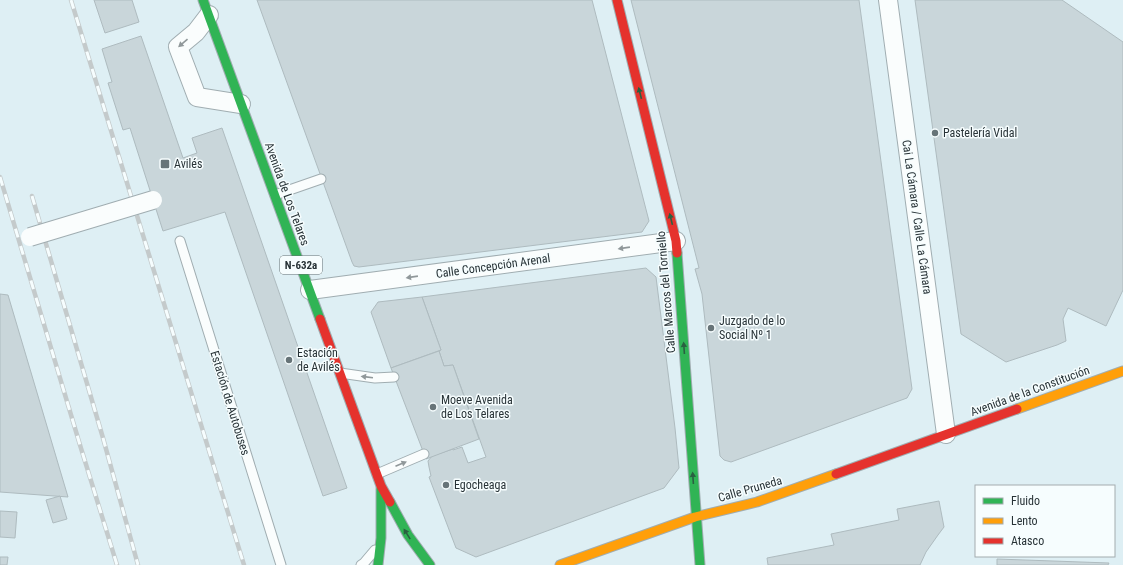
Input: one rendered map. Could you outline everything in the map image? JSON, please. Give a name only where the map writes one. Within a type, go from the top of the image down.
[{"type":"street","name":"Calle Marcos del Torniello","points":[[617,0],[676,241],[700,565]]},
{"type":"street","name":"Cai La Cámara / Calle La Cámara","points":[[888,0],[946,434]]},
{"type":"street","points":[[206,7],[196,32],[178,47],[197,97],[241,104]]},
{"type":"street","name":"Avenida de Los Telares","points":[[206,7],[381,486],[408,535],[430,565]]},
{"type":"street","points":[[30,237],[153,200]]},
{"type":"street","name":"Calle Concepción Arenal","points":[[310,290],[676,241]]},
{"type":"street","name":"Avenida de la Constitución","points":[[946,434],[1123,371]]},
{"type":"street","name":"Calle Pruneda","points":[[560,565],[696,517],[757,502],[946,434]]},
{"type":"street","name":"Avenida de Los Telares","points":[[378,565],[381,538],[381,486]]},
{"type":"lane","points":[[275,195],[321,179]]},
{"type":"lane","name":"Estación de Autobuses","points":[[180,241],[281,565]]},
{"type":"lane","points":[[340,373],[375,378],[394,377]]},
{"type":"lane","points":[[377,474],[424,454]]},
{"type":"lane","points":[[361,565],[374,552],[381,538]]},
{"type":"building","points":[[94,0],[132,0],[139,22],[105,33]]},
{"type":"building","points":[[257,0],[592,0],[649,221],[642,232],[359,267],[354,266]]},
{"type":"building","points":[[631,0],[859,0],[912,389],[907,398],[731,462],[724,460],[720,456],[702,294],[695,269],[699,268]]},
{"type":"building","points":[[915,0],[1062,0],[1123,42],[1123,290],[1106,326],[1068,308],[1063,319],[1066,341],[1006,362],[961,334]]},
{"type":"building","name":"Estación de Avilés","points":[[141,36],[183,158],[197,153],[192,138],[222,128],[347,488],[323,496],[225,212],[163,231],[130,128],[123,130],[108,83],[112,82],[102,49]]},
{"type":"building","points":[[646,268],[656,277],[679,468],[664,488],[476,557],[456,548],[429,477],[431,476],[428,461],[432,456],[462,447],[468,463],[486,457],[453,365],[444,366],[439,351],[441,350],[422,297]]},
{"type":"building","points":[[0,294],[8,295],[68,497],[0,492]]},
{"type":"building","points":[[422,297],[441,350],[391,368],[371,312],[378,302]]},
{"type":"building","points":[[439,351],[444,366],[453,365],[479,439],[426,459],[391,368]]},
{"type":"building","points":[[60,496],[67,519],[53,523],[46,500]]},
{"type":"building","points":[[939,501],[944,527],[926,552],[920,565],[768,565],[767,558],[834,545],[831,534],[899,520],[897,509]]},
{"type":"building","points":[[0,511],[17,512],[15,538],[0,537]]},
{"type":"building","points":[[0,557],[8,557],[7,565],[0,565]]},
{"type":"building","points":[[997,559],[1109,563],[1108,565],[997,565]]},
{"type":"railway","points":[[71,0],[244,565]]},
{"type":"railway","points":[[0,177],[117,565]]},
{"type":"railway","points":[[32,196],[103,438],[138,565]]},
{"type":"traffic: fast","points":[[203,0],[320,319]]},
{"type":"traffic: fast","points":[[677,253],[700,565]]},
{"type":"traffic: fast","points":[[378,565],[381,538],[381,489]]},
{"type":"traffic: fast","points":[[390,502],[408,535],[430,565]]},
{"type":"traffic: slow","points":[[1017,409],[1123,371]]},
{"type":"traffic: slow","points":[[560,565],[695,517],[757,502],[836,474]]},
{"type":"traffic: jam","points":[[617,0],[676,241],[677,253]]},
{"type":"traffic: jam","points":[[320,319],[381,486],[390,502]]},
{"type":"traffic: jam","points":[[836,474],[1017,409]]},
{"type":"place","name":"Pastelería Vidal","points":[[935,133]]},
{"type":"place","name":"Avilés","points":[[165,164]]},
{"type":"place","name":"Juzgado de lo Social Nº 1","points":[[711,328]]},
{"type":"place","name":"Estación de Avilés","points":[[289,360]]},
{"type":"place","name":"Moeve Avenida de Los Telares","points":[[433,407]]},
{"type":"place","name":"Egocheaga","points":[[446,485]]}]
